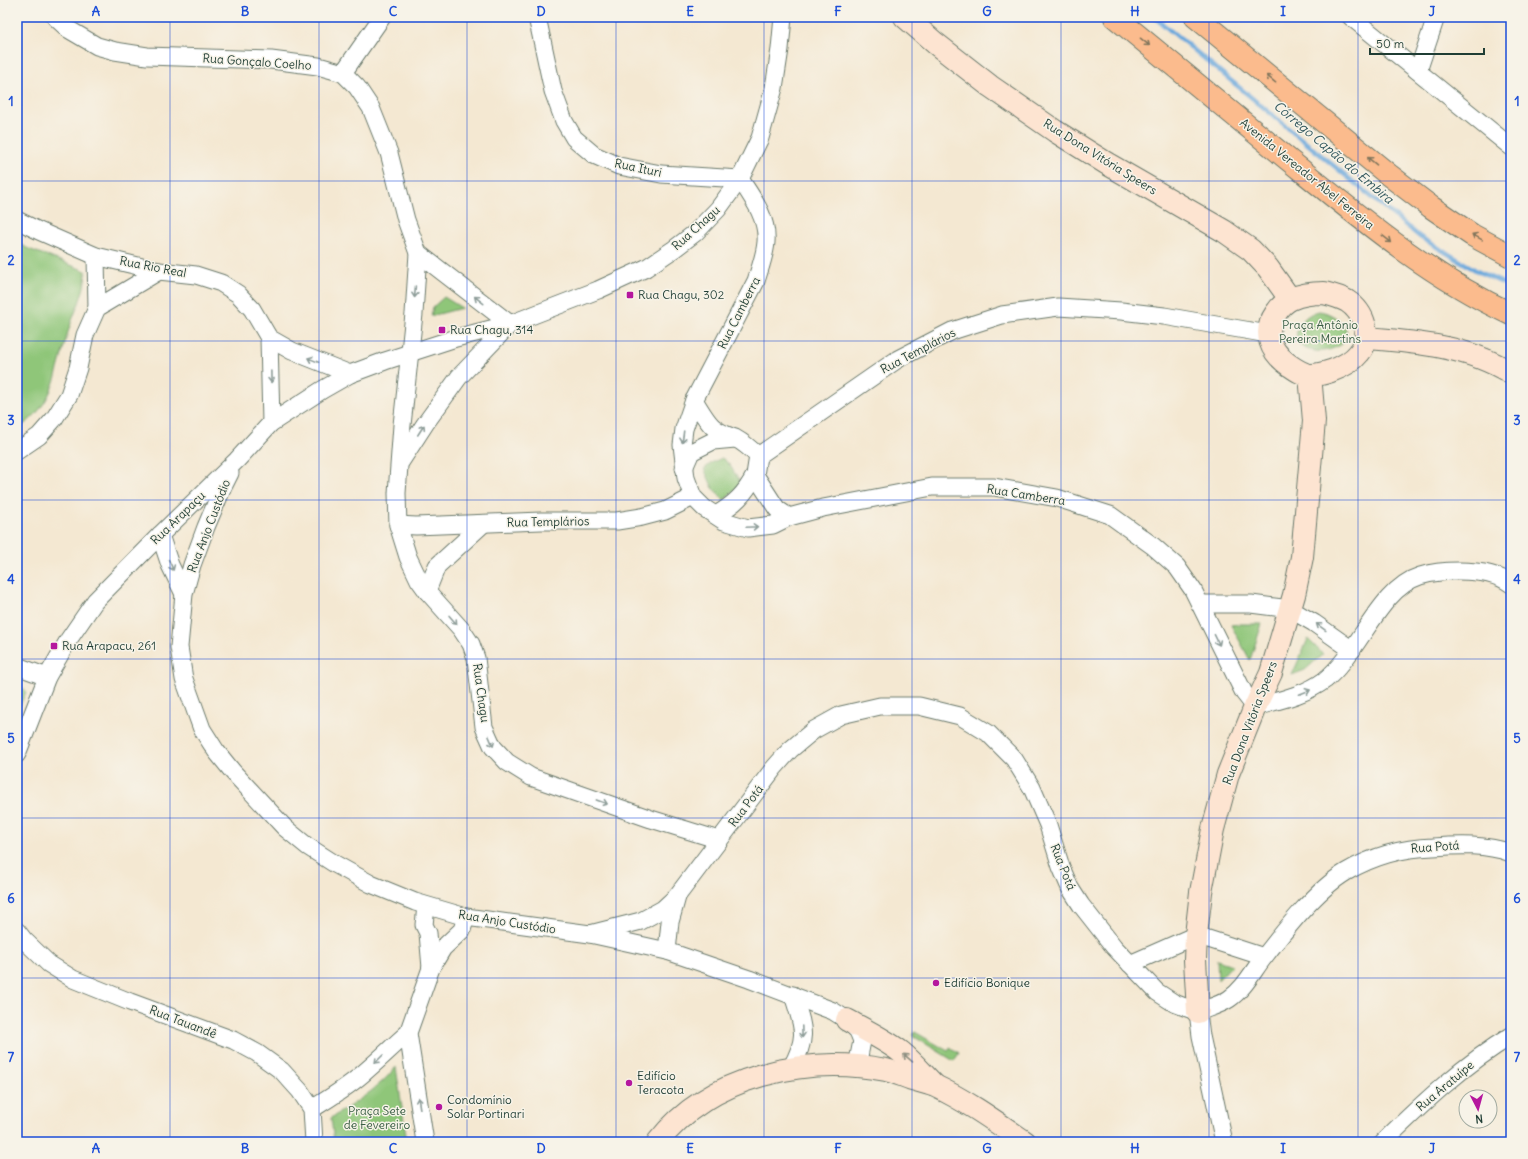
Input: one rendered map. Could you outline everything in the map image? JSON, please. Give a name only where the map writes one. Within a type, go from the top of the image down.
[{"type":"main road","name":"Avenida Vereador Abel Ferreira","points":[[1115,17],[1354,214],[1398,248],[1468,292],[1511,314]]},
{"type":"main road","points":[[1196,17],[1389,175],[1431,207],[1472,235],[1511,256]]},
{"type":"street","name":"Rua Gonçalo Coelho","points":[[55,17],[68,29],[98,46],[115,51],[147,56],[271,60],[318,66],[342,73],[357,87],[371,108],[388,153],[406,220],[418,253],[410,353]]},
{"type":"street","points":[[342,73],[382,17]]},
{"type":"street","name":"Rua Ituri","points":[[537,17],[553,91],[564,121],[574,138],[594,155],[619,166],[661,174],[740,179]]},
{"type":"street","name":"Rua Chagu","points":[[719,840],[651,819],[531,777],[508,762],[493,747],[484,727],[476,658],[471,644],[419,580],[408,557],[398,525],[397,493],[410,353],[456,338],[510,324],[598,290],[646,268],[695,233],[718,209],[740,179],[760,138],[774,88],[783,17]]},
{"type":"street","name":"Rua Dona Vitória Speers","points":[[905,17],[935,43],[990,86],[1055,131],[1106,163],[1224,231],[1251,250],[1268,268],[1290,300]]},
{"type":"street","points":[[1351,17],[1511,148]]},
{"type":"street","points":[[1418,71],[1436,17]]},
{"type":"street","name":"Rua Camberra","points":[[740,179],[755,200],[764,222],[766,241],[763,260],[756,281],[694,400],[684,429],[682,445],[684,468],[688,489],[692,497],[704,508],[724,521],[748,528],[773,525],[789,517],[870,498],[932,487],[994,487],[1057,498],[1110,515],[1153,546],[1177,567],[1193,590],[1244,693],[1255,707]]},
{"type":"street","name":"Rua Rio Real","points":[[17,220],[96,256],[159,271],[196,275],[221,283],[238,294],[252,309],[269,338],[271,423]]},
{"type":"street","points":[[418,253],[510,324]]},
{"type":"street","points":[[17,451],[39,436],[54,419],[69,395],[78,368],[85,335],[97,308],[96,256]]},
{"type":"street","points":[[97,308],[159,271]]},
{"type":"street","points":[[1324,293],[1337,296],[1348,302],[1358,311],[1364,323],[1367,338],[1363,349],[1355,358],[1341,367],[1326,372],[1310,375],[1297,371],[1284,361],[1274,349],[1268,334],[1273,316],[1280,307],[1290,300],[1307,294],[1324,293]]},
{"type":"street","name":"Rua Templários","points":[[758,456],[898,359],[952,331],[1002,315],[1058,307],[1121,311],[1164,316],[1268,334]]},
{"type":"street","name":"Rua Chagu","points":[[400,463],[425,424],[459,377],[510,324]]},
{"type":"street","points":[[269,338],[292,351],[350,374]]},
{"type":"street","points":[[1367,338],[1443,346],[1480,357],[1511,373]]},
{"type":"street","name":"Rua Arapaçu","points":[[17,754],[47,677],[69,639],[95,601],[237,460],[271,423],[350,374],[410,353]]},
{"type":"street","name":"Rua Dona Vitória Speers","points":[[1224,1142],[1201,1036],[1195,960],[1196,935],[1201,892],[1213,829],[1228,774],[1271,672],[1290,609],[1302,557],[1314,422],[1310,375]]},
{"type":"street","points":[[694,400],[713,427],[749,447],[758,456],[755,475],[746,491],[730,507],[716,515]]},
{"type":"street","points":[[684,468],[691,452],[696,449],[713,441],[735,438]]},
{"type":"street","name":"Rua Anjo Custódio","points":[[237,460],[223,487],[192,565],[184,594],[179,647],[184,679],[202,729],[216,751],[233,772],[285,828],[308,846],[371,884],[426,906],[466,917],[590,934],[667,951],[793,995],[833,1011],[847,1020],[858,1031],[862,1041],[857,1066]]},
{"type":"street","points":[[755,475],[777,509],[789,517]]},
{"type":"street","name":"Rua Templários","points":[[398,525],[416,526],[541,521],[617,521],[665,511],[692,497]]},
{"type":"street","points":[[427,591],[437,566],[483,524]]},
{"type":"street","name":"Rua Anjo Custódio","points":[[160,535],[170,565],[184,594]]},
{"type":"street","points":[[1255,707],[1287,698],[1311,689],[1326,679],[1352,650],[1388,598],[1408,582],[1419,576],[1440,571],[1470,571],[1504,579],[1511,584]]},
{"type":"street","points":[[1200,604],[1251,604],[1290,609],[1314,623],[1352,650]]},
{"type":"street","points":[[17,666],[47,677]]},
{"type":"street","name":"Rua Potá","points":[[590,934],[641,921],[663,909],[677,896],[774,768],[790,750],[814,730],[841,715],[880,706],[919,706],[960,716],[988,733],[1014,759],[1032,788],[1048,825],[1061,867],[1070,888],[1086,911],[1114,947],[1156,992],[1174,1003],[1198,1012],[1228,1000],[1240,990],[1264,957],[1320,893],[1346,872],[1379,856],[1410,848],[1465,845],[1501,849],[1511,853]]},
{"type":"street","name":"Rua Potá","points":[[667,951],[670,922],[677,896]]},
{"type":"street","points":[[426,906],[424,925],[428,933],[431,968]]},
{"type":"street","points":[[425,1142],[408,1033],[431,968],[443,948],[462,930],[466,917]]},
{"type":"street","name":"Rua Tauandê","points":[[17,931],[24,940],[49,964],[73,979],[232,1040],[257,1053],[282,1071],[300,1091],[312,1109]]},
{"type":"street","points":[[428,933],[441,938],[452,938]]},
{"type":"street","points":[[1130,964],[1196,935],[1264,957]]},
{"type":"street","points":[[791,1068],[800,1052],[803,1035],[802,1024],[793,995]]},
{"type":"street","points":[[847,1020],[885,1041],[900,1052],[913,1063],[934,1086]]},
{"type":"street","points":[[314,1142],[312,1109],[339,1093],[408,1033]]},
{"type":"street","name":"Rua Aratuípe","points":[[1383,1142],[1428,1098],[1488,1050],[1511,1036]]},
{"type":"street","points":[[658,1142],[676,1120],[712,1096],[747,1080],[791,1068],[833,1065],[857,1066],[888,1071],[934,1086],[988,1116],[1025,1142]]},
{"type":"green space","points":[[17,243],[86,271],[82,294],[69,329],[53,385],[48,397],[40,409],[17,429]]},
{"type":"green space","points":[[444,297],[462,308],[431,316],[433,307]]},
{"type":"green space","name":"Praça Antônio Pereira Martins","points":[[1319,311],[1331,315],[1341,322],[1346,331],[1346,338],[1341,344],[1332,349],[1313,351],[1304,347],[1297,341],[1297,331],[1305,318]]},
{"type":"green space","points":[[722,458],[729,464],[742,485],[724,500],[713,488],[704,469],[713,462]]},
{"type":"green space","points":[[1262,624],[1250,660],[1231,625]]},
{"type":"green space","points":[[1308,639],[1323,654],[1305,670],[1292,675]]},
{"type":"green space","points":[[17,686],[26,692],[17,712]]},
{"type":"green space","points":[[1217,960],[1232,965],[1218,980]]},
{"type":"green space","points":[[915,1032],[948,1051],[950,1047],[959,1053],[954,1061],[913,1036]]},
{"type":"green space","name":"Praça Sete de Fevereiro","points":[[396,1067],[407,1142],[334,1142],[331,1118],[374,1089]]},
{"type":"waterway","name":"Córrego Capão do Embira","points":[[1154,17],[1420,237],[1479,272],[1511,287]]},
{"type":"place","name":"Rua Chagu, 302","points":[[630,295]]},
{"type":"place","name":"Rua Chagu, 314","points":[[442,330]]},
{"type":"place","name":"Rua Arapacu, 261","points":[[54,646]]},
{"type":"place","name":"Edifício Bonique","points":[[936,983]]},
{"type":"place","name":"Edifício Teracota","points":[[629,1083]]},
{"type":"place","name":"Condomínio Solar Portinari","points":[[439,1107]]}]
